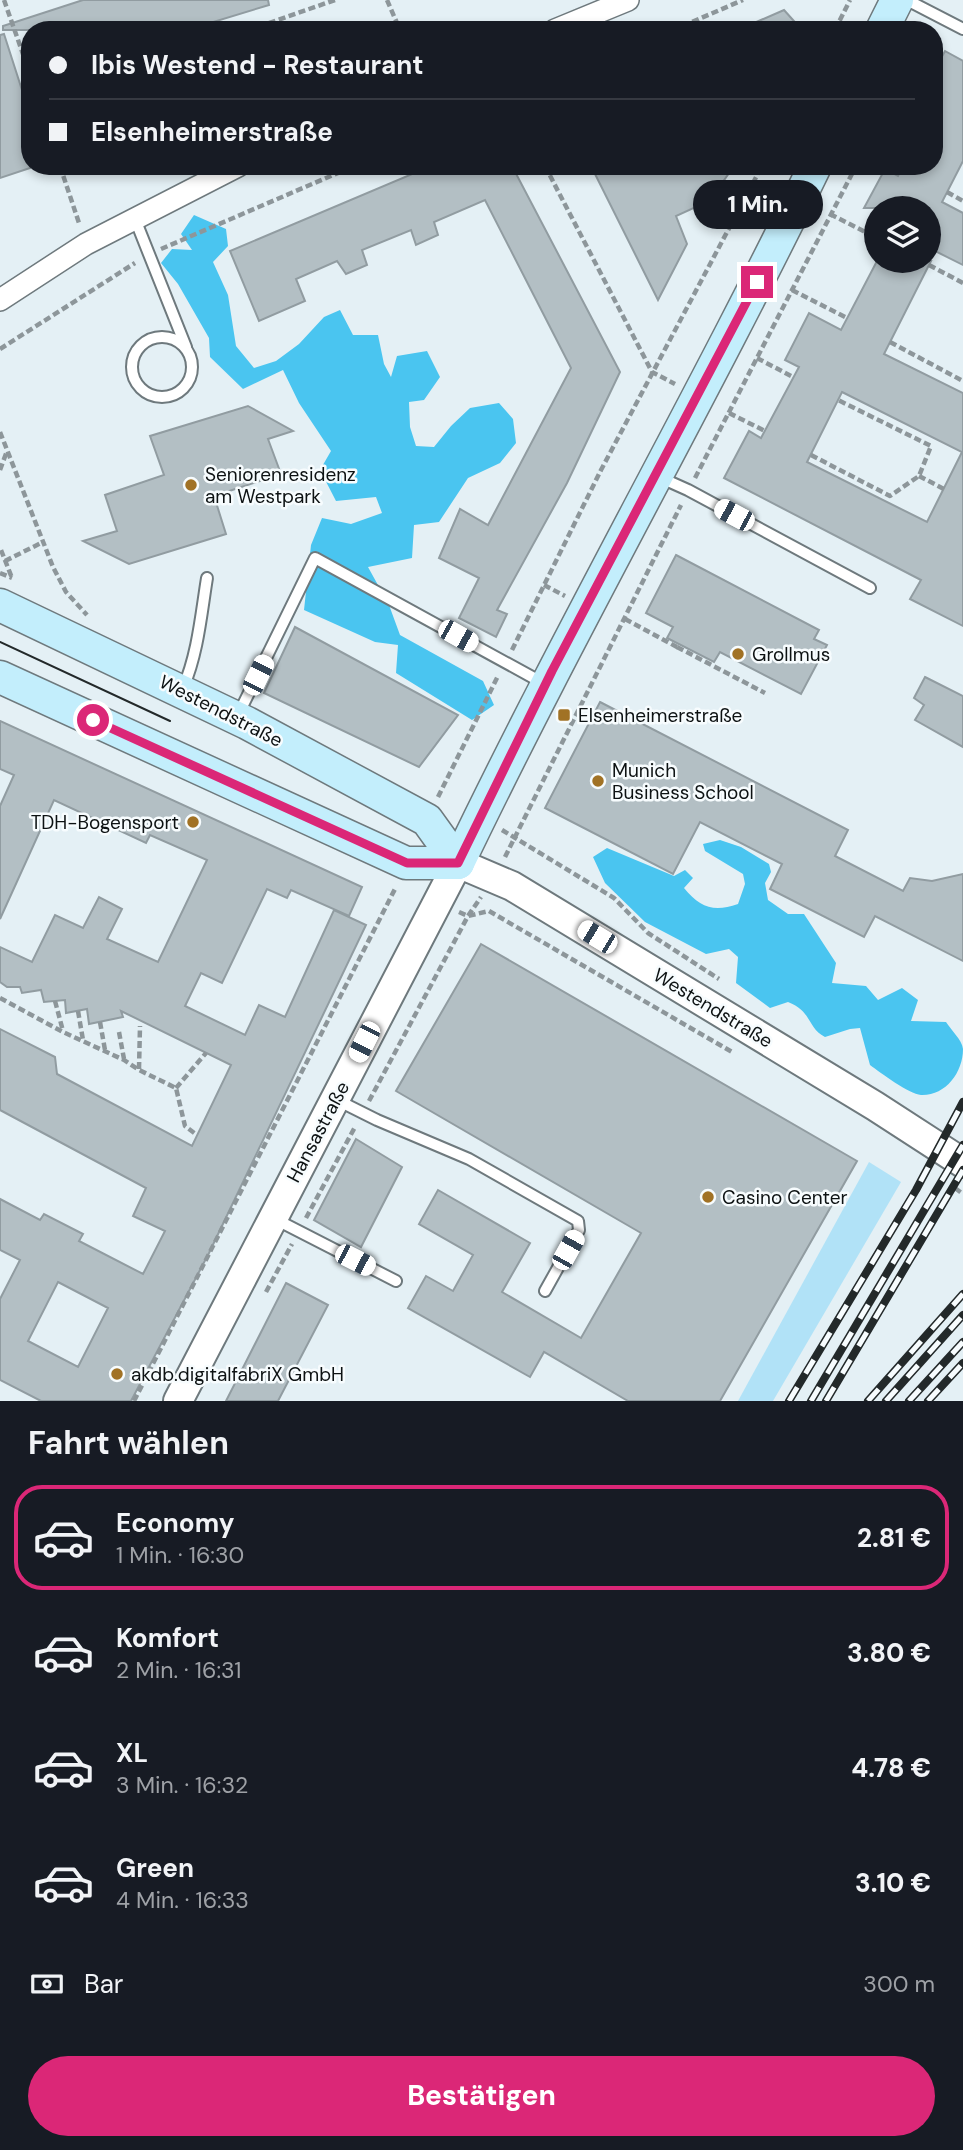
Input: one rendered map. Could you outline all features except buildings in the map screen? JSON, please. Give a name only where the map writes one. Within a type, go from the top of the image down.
[{"type":"main road","points":[[886,21],[897,0]]},
{"type":"main road","points":[[458,863],[546,685],[810,175]]},
{"type":"main road","name":"Westendstraße","points":[[6,592],[182,691],[343,773],[427,820],[458,863]]},
{"type":"main road","name":"Westendstraße","points":[[0,677],[407,863],[458,863]]},
{"type":"street","points":[[577,21],[628,0]]},
{"type":"street","points":[[0,300],[86,244],[221,175]]},
{"type":"street","name":"Hansastraße","points":[[178,1401],[458,863]]},
{"type":"street","name":"Westendstraße","points":[[458,863],[512,886],[875,1106],[963,1163]]},
{"type":"lane","points":[[907,0],[963,29]]},
{"type":"lane","points":[[135,219],[193,367],[187,385],[170,397],[159,398],[149,395],[134,381],[132,360],[136,351],[174,319]]},
{"type":"lane","points":[[152,338],[172,338],[187,349]]},
{"type":"lane","points":[[656,476],[870,588]]},
{"type":"lane","points":[[236,718],[315,558],[546,685]]},
{"type":"lane","points":[[182,691],[194,657],[207,578]]},
{"type":"lane","points":[[335,1099],[469,1159],[578,1221],[579,1230],[545,1291]]},
{"type":"lane","points":[[273,1218],[396,1281]]},
{"type":"path","points":[[4,0],[21,48]]},
{"type":"path","points":[[275,21],[335,0]]},
{"type":"path","points":[[387,0],[396,21]]},
{"type":"path","points":[[694,21],[743,0]]},
{"type":"path","points":[[840,21],[850,0]]},
{"type":"path","points":[[63,175],[86,244]]},
{"type":"path","points":[[0,349],[148,254],[333,175]]},
{"type":"path","points":[[550,175],[652,372],[697,395]]},
{"type":"path","points":[[438,797],[652,372],[757,175]]},
{"type":"path","points":[[947,192],[963,201]]},
{"type":"path","points":[[830,214],[864,231]]},
{"type":"path","points":[[941,271],[963,282]]},
{"type":"path","points":[[792,290],[847,318]]},
{"type":"path","points":[[890,342],[963,381]]},
{"type":"path","points":[[757,358],[793,377]]},
{"type":"path","points":[[811,455],[890,496],[919,476],[931,446],[838,400]]},
{"type":"path","points":[[729,413],[765,431]]},
{"type":"path","points":[[0,432],[43,542],[66,592],[90,618]]},
{"type":"path","points":[[0,470],[7,449]]},
{"type":"path","points":[[919,476],[944,489]]},
{"type":"path","points":[[5,561],[43,542]]},
{"type":"path","points":[[1,550],[5,561],[6,592]]},
{"type":"path","points":[[544,585],[565,596]]},
{"type":"path","points":[[625,619],[765,693]]},
{"type":"path","points":[[516,837],[614,898],[648,933],[729,985]]},
{"type":"path","points":[[134,1401],[407,863]]},
{"type":"path","points":[[260,1304],[468,916],[489,911],[743,1058]]},
{"type":"path","points":[[0,998],[176,1088]]},
{"type":"path","points":[[55,1001],[63,1032]]},
{"type":"path","points":[[78,1011],[83,1041]]},
{"type":"path","points":[[100,1022],[106,1051]]},
{"type":"path","points":[[139,1070],[140,1026]]},
{"type":"path","points":[[119,1032],[124,1060]]},
{"type":"path","points":[[176,1088],[206,1053]]},
{"type":"path","points":[[176,1088],[185,1126],[197,1135]]},
{"type":"shaded area","points":[[194,215],[226,229],[228,246],[213,262],[228,295],[236,346],[254,368],[276,361],[299,344],[324,317],[340,310],[353,335],[378,335],[384,364],[391,377],[397,356],[427,351],[440,377],[424,400],[409,402],[410,427],[416,446],[434,447],[470,408],[499,403],[513,419],[516,443],[500,463],[468,478],[439,522],[414,525],[412,558],[368,567],[389,605],[400,635],[483,681],[494,705],[472,720],[396,673],[398,645],[375,642],[304,610],[311,545],[322,518],[351,524],[382,513],[376,497],[336,501],[320,470],[331,451],[299,403],[283,370],[243,389],[210,357],[209,338],[178,284],[161,263],[172,249],[192,250],[181,234]]},
{"type":"shaded area","points":[[720,840],[741,847],[769,864],[771,872],[765,883],[768,900],[788,914],[804,914],[836,963],[832,983],[866,986],[878,1000],[902,988],[918,1000],[911,1021],[946,1022],[963,1049],[960,1066],[945,1087],[938,1092],[921,1095],[888,1078],[870,1065],[860,1028],[825,1037],[796,1006],[788,1002],[770,1008],[736,983],[738,957],[729,949],[706,954],[645,922],[605,883],[593,857],[607,848],[674,876],[685,870],[693,878],[684,888],[690,895],[702,904],[714,908],[729,907],[738,904],[745,884],[743,874],[705,851],[703,844]]},
{"type":"shaded area","points":[[869,1162],[901,1182],[773,1401],[738,1401]]},
{"type":"tram line","points":[[0,642],[170,721]]},
{"type":"railway","points":[[789,1401],[916,1190],[963,1102]]},
{"type":"railway","points":[[811,1401],[963,1145]]},
{"type":"railway","points":[[826,1401],[963,1170]]},
{"type":"railway","points":[[868,1401],[963,1294]]},
{"type":"railway","points":[[886,1401],[963,1315]]},
{"type":"railway","points":[[909,1401],[963,1342]]},
{"type":"railway","points":[[928,1401],[963,1363]]},
{"type":"place","name":"Seniorenresidenz am Westpark","points":[[191,485]]},
{"type":"place","name":"Grollmus","points":[[738,654]]},
{"type":"place","name":"Elsenheimerstraße","points":[[564,715]]},
{"type":"place","name":"Munich Business School","points":[[598,781]]},
{"type":"place","name":"TDH-Bogensport","points":[[193,822]]},
{"type":"place","name":"Casino Center","points":[[708,1197]]},
{"type":"place","name":"akdb.digitalfabriX GmbH","points":[[117,1374]]},
{"type":"route","points":[[93,720],[407,863],[458,863],[552,671],[757,282]]}]
